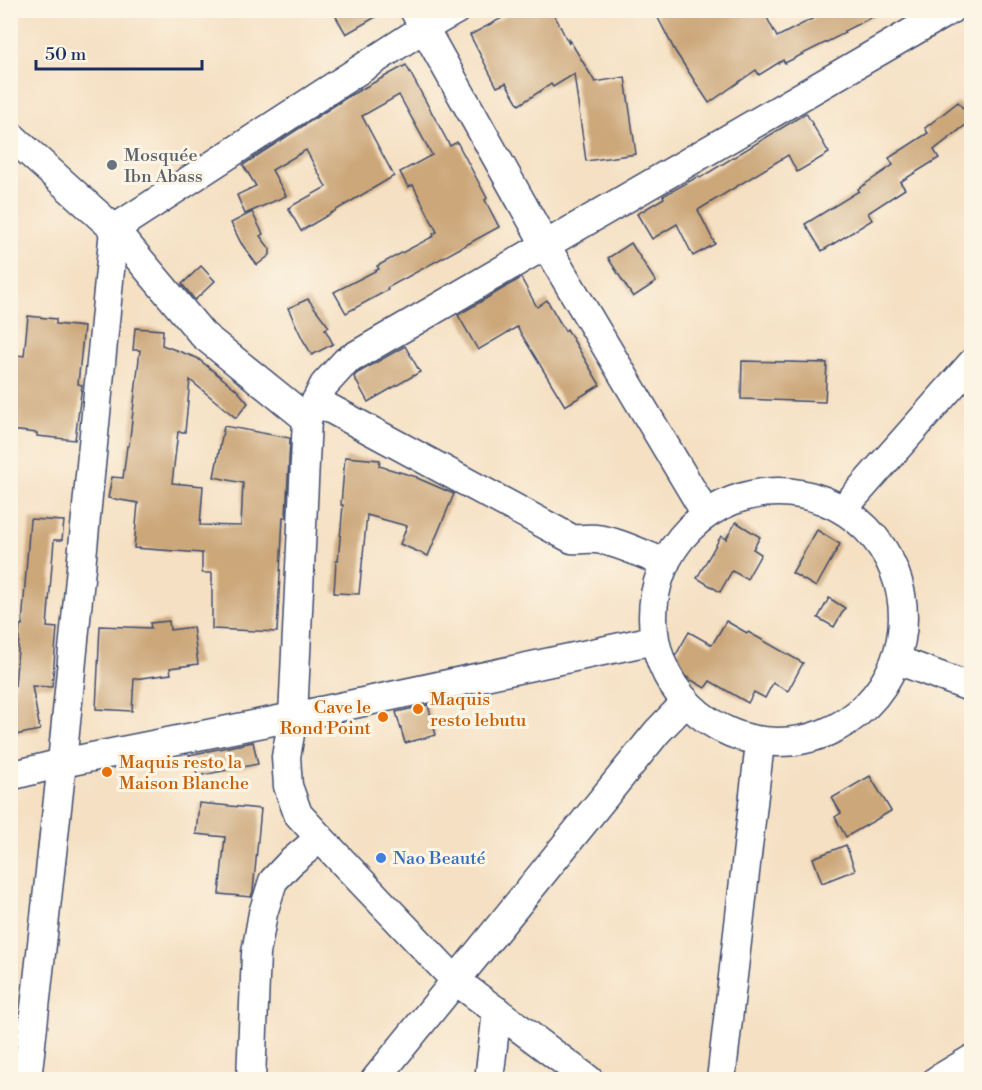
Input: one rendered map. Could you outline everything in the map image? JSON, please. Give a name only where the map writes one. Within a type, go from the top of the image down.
[{"type":"street","points":[[27,1080],[62,763],[114,229],[419,19],[456,10]]},
{"type":"street","points":[[589,1080],[455,980],[298,814],[288,786],[286,757],[293,717],[312,410],[324,385],[346,361],[950,10]]},
{"type":"street","points":[[419,19],[546,246],[706,514]]},
{"type":"street","points":[[10,135],[114,229],[203,335],[312,410],[572,539],[609,541],[665,563]]},
{"type":"street","points":[[843,508],[972,363]]},
{"type":"street","points":[[774,491],[809,495],[843,508],[876,537],[897,574],[904,618],[897,660],[875,698],[843,726],[803,741],[760,743],[719,729],[685,703],[665,674],[654,640],[653,600],[665,563],[682,536],[706,514],[738,497],[774,491]]},
{"type":"street","points":[[10,776],[62,763],[293,717],[654,640]]},
{"type":"street","points":[[897,660],[972,688]]},
{"type":"street","points":[[375,1080],[657,732],[685,703]]},
{"type":"street","points":[[721,1080],[760,743]]},
{"type":"street","points":[[251,1080],[256,953],[263,913],[273,881],[290,863],[320,838]]},
{"type":"street","points":[[489,1080],[497,1011]]},
{"type":"street","points":[[937,1080],[972,1059]]},
{"type":"building","points":[[332,10],[388,10],[346,34]]},
{"type":"building","points":[[517,10],[552,10],[569,44],[569,39],[595,82],[625,77],[636,154],[586,161],[574,74],[553,87],[551,84],[519,105],[506,83],[497,87],[470,35]]},
{"type":"building","points":[[654,10],[763,10],[777,37],[814,18],[810,10],[886,10],[785,63],[783,60],[759,75],[756,70],[709,103],[675,51]]},
{"type":"building","points":[[406,65],[450,146],[457,142],[487,198],[485,200],[499,227],[346,313],[334,292],[379,269],[377,266],[434,236],[433,234],[437,232],[413,185],[408,187],[400,172],[432,155],[399,95],[362,116],[394,176],[301,231],[288,208],[326,187],[306,150],[272,170],[286,196],[245,214],[237,195],[256,186],[243,165],[349,96]]},
{"type":"building","points":[[958,102],[972,120],[934,150],[939,158],[900,182],[905,189],[868,213],[872,220],[822,251],[805,224],[859,191],[858,189],[893,165],[889,158],[928,133],[925,128]]},
{"type":"building","points":[[806,113],[829,153],[797,172],[788,155],[698,210],[715,244],[693,256],[677,224],[652,239],[637,214],[664,198],[663,196],[699,176],[700,178]]},
{"type":"building","points":[[252,212],[263,234],[260,236],[270,249],[270,255],[257,265],[241,243],[231,223]]},
{"type":"building","points":[[631,243],[656,282],[633,297],[608,258]]},
{"type":"building","points":[[201,266],[215,281],[195,300],[182,284]]},
{"type":"building","points":[[521,278],[537,307],[547,300],[600,385],[565,406],[517,327],[478,350],[458,315]]},
{"type":"building","points":[[308,299],[329,327],[325,329],[333,344],[312,355],[288,308]]},
{"type":"building","points":[[28,316],[56,319],[56,324],[84,327],[78,384],[82,385],[75,440],[37,436],[37,433],[10,430],[10,354],[24,356]]},
{"type":"building","points":[[135,328],[163,330],[162,345],[197,358],[237,390],[248,403],[236,418],[190,380],[185,432],[178,432],[172,483],[203,486],[200,525],[241,526],[243,483],[214,477],[224,426],[290,438],[277,632],[212,629],[212,573],[202,573],[202,553],[134,548],[138,503],[108,498],[112,477],[123,478],[127,446],[129,446],[140,350],[133,350]]},
{"type":"building","points":[[405,346],[420,372],[368,402],[354,377]]},
{"type":"building","points":[[742,361],[827,363],[825,402],[741,399]]},
{"type":"building","points":[[345,457],[380,460],[379,466],[417,477],[454,494],[428,556],[400,544],[407,526],[367,515],[359,594],[334,593],[343,505],[341,505]]},
{"type":"building","points":[[30,519],[64,521],[62,540],[54,540],[47,627],[57,628],[52,687],[32,686],[40,730],[10,736],[10,687],[15,686]]},
{"type":"building","points":[[736,522],[760,537],[753,549],[761,554],[747,579],[732,571],[720,592],[697,578],[721,536],[726,539]]},
{"type":"building","points":[[817,530],[840,544],[816,587],[792,573]]},
{"type":"building","points":[[829,598],[845,608],[834,627],[818,618]]},
{"type":"building","points":[[169,621],[170,630],[193,627],[198,664],[170,668],[171,674],[134,679],[132,711],[96,709],[100,626],[151,628],[150,623]]},
{"type":"building","points":[[726,621],[803,663],[788,691],[773,683],[765,698],[754,692],[748,703],[710,681],[705,688],[669,667],[689,632],[712,645]]},
{"type":"building","points":[[428,705],[436,735],[405,743],[396,712]]},
{"type":"building","points":[[253,742],[258,764],[198,776],[189,755]]},
{"type":"building","points":[[870,776],[891,811],[846,837],[835,817],[841,813],[832,798]]},
{"type":"building","points":[[199,803],[261,809],[251,897],[219,894],[225,837],[196,834]]},
{"type":"building","points":[[846,845],[855,870],[822,883],[813,858]]},
{"type":"place","name":"Mosquée Ibn Abass","points":[[112,165]]},
{"type":"place","name":"Maquis resto lebutu","points":[[418,709]]},
{"type":"place","name":"Cave le Rond Point","points":[[383,717]]},
{"type":"place","name":"Maquis resto la Maison Blanche","points":[[107,772]]},
{"type":"place","name":"Nao Beauté","points":[[381,858]]}]
